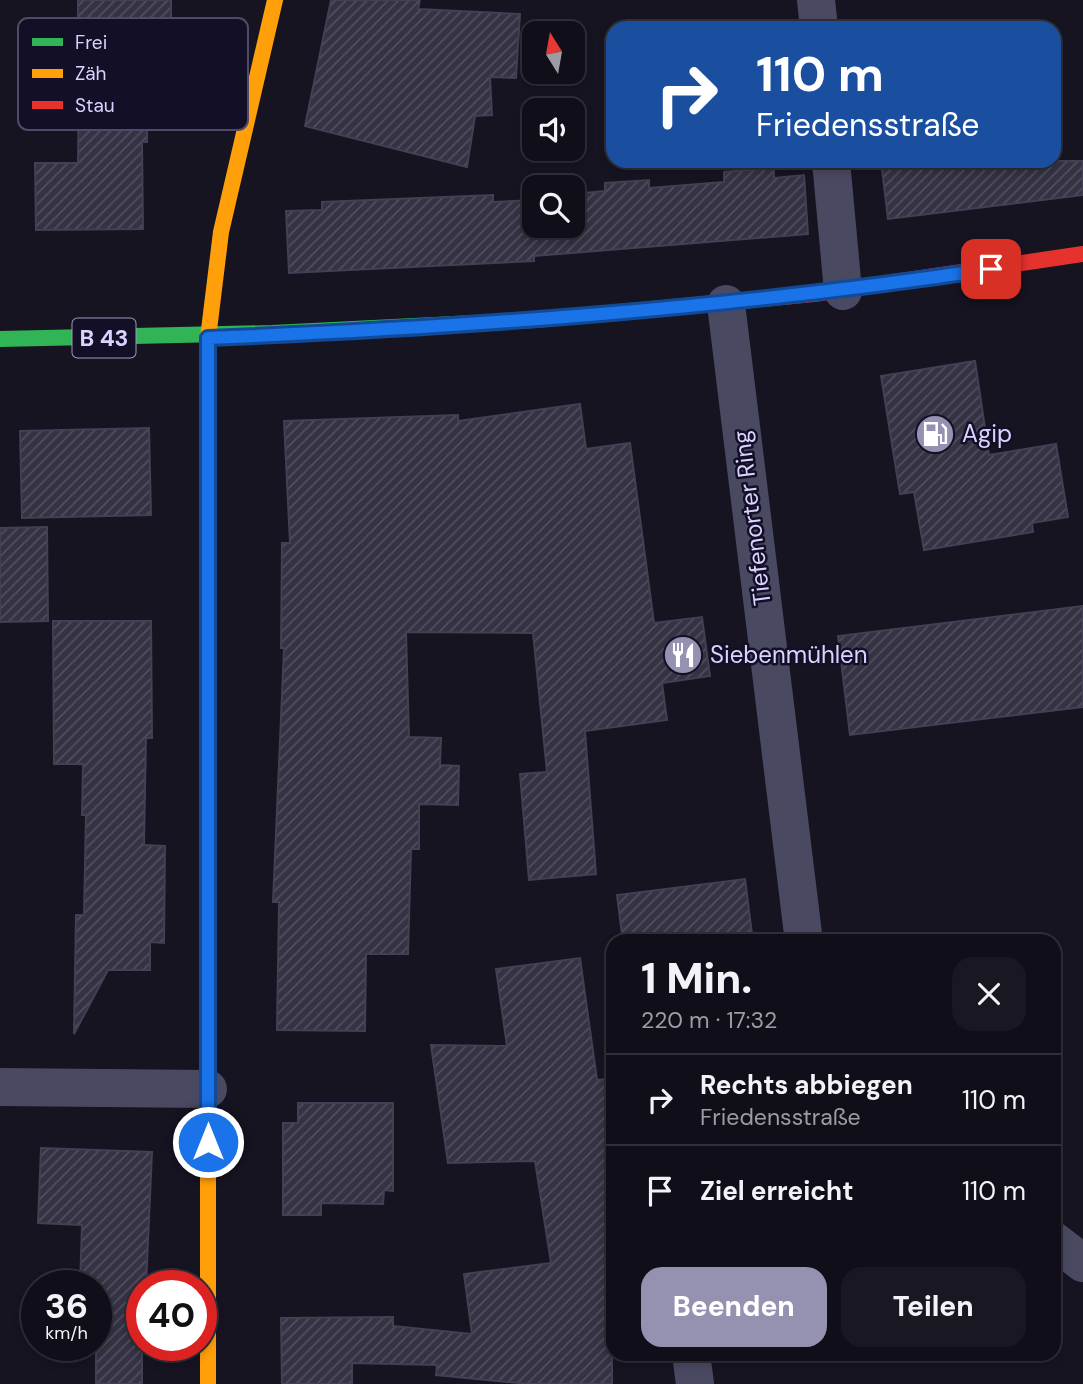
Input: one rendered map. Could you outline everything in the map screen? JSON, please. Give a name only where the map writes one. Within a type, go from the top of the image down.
[{"type":"street","points":[[248,116],[275,0]]},
{"type":"street","points":[[816,0],[818,21]]},
{"type":"street","points":[[208,1384],[208,338],[221,232],[245,130]]},
{"type":"street","points":[[832,168],[843,291]]},
{"type":"street","name":"B 43","points":[[0,339],[208,338],[410,329],[726,304],[843,291],[1083,254]]},
{"type":"street","name":"Tiefenorter Ring","points":[[726,304],[803,934]]},
{"type":"street","points":[[0,1087],[208,1089]]},
{"type":"street","points":[[1061,1246],[1083,1263]]},
{"type":"street","points":[[692,1361],[695,1384]]},
{"type":"building","points":[[78,0],[171,0],[171,18],[78,18]]},
{"type":"building","points":[[331,0],[420,0],[418,9],[520,14],[516,78],[490,77],[492,115],[475,116],[467,167],[305,126]]},
{"type":"building","points":[[78,130],[147,130],[147,142],[142,142],[143,229],[36,230],[35,163],[78,163]]},
{"type":"building","points":[[1061,161],[1083,161],[1083,195],[888,219],[882,168],[1061,168]]},
{"type":"building","points":[[774,168],[774,178],[804,175],[808,234],[534,256],[534,261],[289,273],[286,211],[322,210],[322,202],[493,195],[493,202],[522,201],[522,238],[585,238],[585,193],[605,191],[605,183],[649,180],[649,188],[724,182],[724,172]]},
{"type":"building","points":[[975,361],[989,455],[1056,444],[1068,517],[1032,523],[1033,532],[924,550],[914,492],[900,494],[881,376]]},
{"type":"building","points":[[580,404],[586,449],[630,443],[654,623],[702,617],[710,676],[662,683],[667,720],[585,731],[596,874],[529,880],[520,774],[547,772],[533,633],[406,632],[409,737],[441,738],[440,765],[459,766],[458,805],[419,804],[419,849],[411,849],[408,954],[366,954],[365,1031],[277,1030],[279,902],[273,902],[284,648],[281,648],[282,543],[290,543],[284,421],[458,415],[458,421]]},
{"type":"building","points":[[149,428],[151,515],[22,518],[20,431]]},
{"type":"building","points":[[47,527],[48,621],[0,622],[0,528]]},
{"type":"building","points":[[1083,606],[1083,707],[850,735],[838,636]]},
{"type":"building","points":[[53,621],[151,621],[152,738],[146,738],[144,845],[165,846],[164,943],[150,942],[150,970],[108,970],[74,1034],[76,915],[84,915],[86,815],[82,815],[83,764],[54,764]]},
{"type":"building","points":[[745,879],[752,934],[622,934],[617,895]]},
{"type":"building","points":[[580,958],[597,1080],[606,1079],[606,1361],[612,1361],[612,1384],[529,1384],[436,1375],[437,1365],[352,1363],[352,1384],[282,1384],[281,1318],[393,1317],[393,1326],[472,1334],[464,1274],[551,1263],[535,1161],[448,1163],[431,1045],[507,1046],[496,969]]},
{"type":"building","points":[[298,1103],[393,1103],[393,1191],[384,1190],[383,1204],[321,1203],[321,1215],[283,1215],[283,1123],[298,1123]]},
{"type":"building","points":[[41,1148],[152,1152],[147,1270],[126,1270],[126,1361],[142,1361],[142,1384],[96,1384],[96,1361],[112,1361],[112,1270],[81,1270],[82,1225],[38,1223]]},
{"type":"traffic: fast","points":[[0,339],[272,333],[535,320]]},
{"type":"traffic: slow","points":[[248,116],[275,0]]},
{"type":"traffic: slow","points":[[208,549],[208,338],[221,232],[245,130]]},
{"type":"traffic: slow","points":[[208,963],[208,1384]]},
{"type":"traffic: jam","points":[[535,320],[814,294],[1083,254]]},
{"type":"traffic: jam","points":[[208,549],[208,963]]},
{"type":"place","name":"Agip","points":[[935,434]]},
{"type":"place","name":"Siebenmühlen","points":[[683,655]]},
{"type":"route","points":[[208,1142],[208,338],[410,329],[726,304],[843,291],[991,269]]}]
